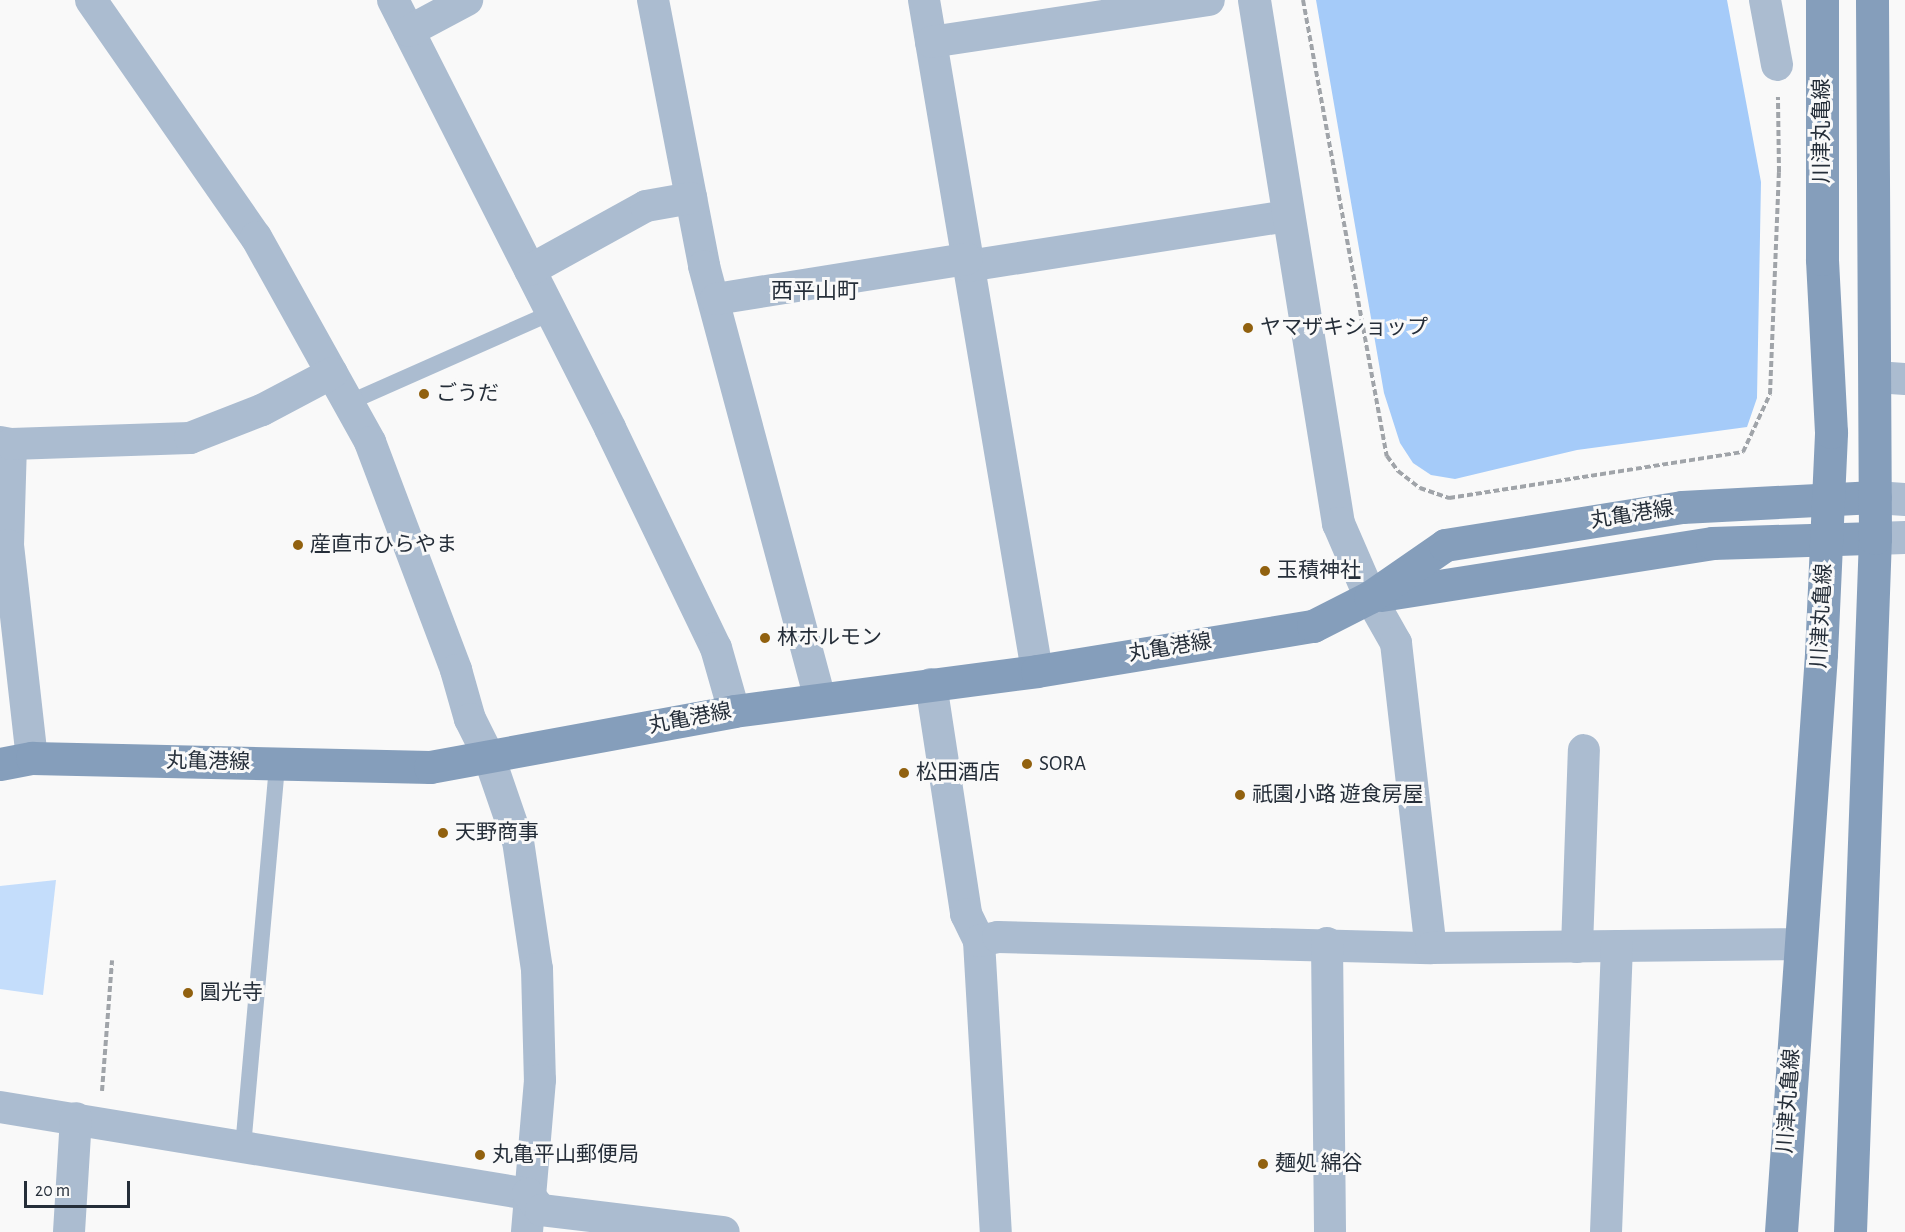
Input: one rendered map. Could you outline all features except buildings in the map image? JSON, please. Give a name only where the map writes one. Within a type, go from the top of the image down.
[{"type":"main road","name":"川津丸亀線","points":[[1780,1232],[1831,432],[1822,259],[1822,0]]},
{"type":"main road","points":[[1850,1232],[1890,537],[1890,378],[1872,0]]},
{"type":"main road","name":"丸亀港線","points":[[0,764],[32,758],[430,767],[489,758],[734,711],[1038,671],[1313,626],[1370,597],[1445,545],[1682,507],[1828,497],[1890,498]]},
{"type":"main road","name":"丸亀港線","points":[[1370,597],[1712,543],[1826,537],[1890,537]]},
{"type":"street","points":[[91,0],[256,237],[370,442],[456,670],[470,719],[489,758],[518,841],[537,969],[540,1080],[528,1194],[527,1232]]},
{"type":"street","points":[[393,0],[530,270],[716,648],[734,711]]},
{"type":"street","points":[[409,31],[467,0]]},
{"type":"street","points":[[653,0],[704,266],[716,299],[820,698]]},
{"type":"street","points":[[924,0],[1038,671]]},
{"type":"street","points":[[931,42],[1209,0]]},
{"type":"street","points":[[1254,0],[1338,523],[1370,597],[1396,643],[1431,948]]},
{"type":"street","points":[[1765,0],[1777,65]]},
{"type":"street","points":[[530,270],[646,206],[691,198]]},
{"type":"street","points":[[716,299],[1289,216]]},
{"type":"street","points":[[32,758],[8,545],[5,443],[190,438],[262,410],[332,373]]},
{"type":"street","points":[[931,684],[966,914],[979,941],[996,1232]]},
{"type":"street","points":[[1577,947],[1584,750]]},
{"type":"street","points":[[979,941],[998,937],[1327,943],[1431,948],[1800,944]]},
{"type":"street","points":[[1327,943],[1330,1232]]},
{"type":"street","points":[[1606,1232],[1617,946]]},
{"type":"street","points":[[0,1107],[528,1194],[541,1210],[724,1232]]},
{"type":"street","points":[[69,1232],[88,1120]]},
{"type":"lane","points":[[348,403],[551,313]]},
{"type":"lane","points":[[243,1147],[277,764]]},
{"type":"path","points":[[1303,0],[1387,456],[1398,471],[1420,488],[1449,498],[1743,452],[1770,394],[1779,172],[1777,65]]},
{"type":"path","points":[[88,1120],[112,960]]},
{"type":"shaded area","points":[[1316,0],[1727,0],[1761,182],[1757,398],[1747,427],[1577,450],[1455,479],[1431,475],[1413,463],[1400,443],[1384,393]]},
{"type":"shaded area","points":[[56,880],[43,995],[0,989],[0,886]]},
{"type":"place","name":"ヤマザキショップ","points":[[1248,328]]},
{"type":"place","name":"ごうだ","points":[[424,394]]},
{"type":"place","name":"産直市ひらやま","points":[[298,545]]},
{"type":"place","name":"玉積神社","points":[[1265,571]]},
{"type":"place","name":"林ホルモン","points":[[765,638]]},
{"type":"place","name":"SORA","points":[[1027,764]]},
{"type":"place","name":"松田酒店","points":[[904,773]]},
{"type":"place","name":"祇園小路 遊食房屋","points":[[1240,795]]},
{"type":"place","name":"天野商事","points":[[443,833]]},
{"type":"place","name":"圓光寺","points":[[188,993]]},
{"type":"place","name":"丸亀平山郵便局","points":[[480,1155]]},
{"type":"place","name":"麺処 綿谷","points":[[1263,1164]]},
{"type":"district","name":"西平山町","points":[[815,292]]}]
